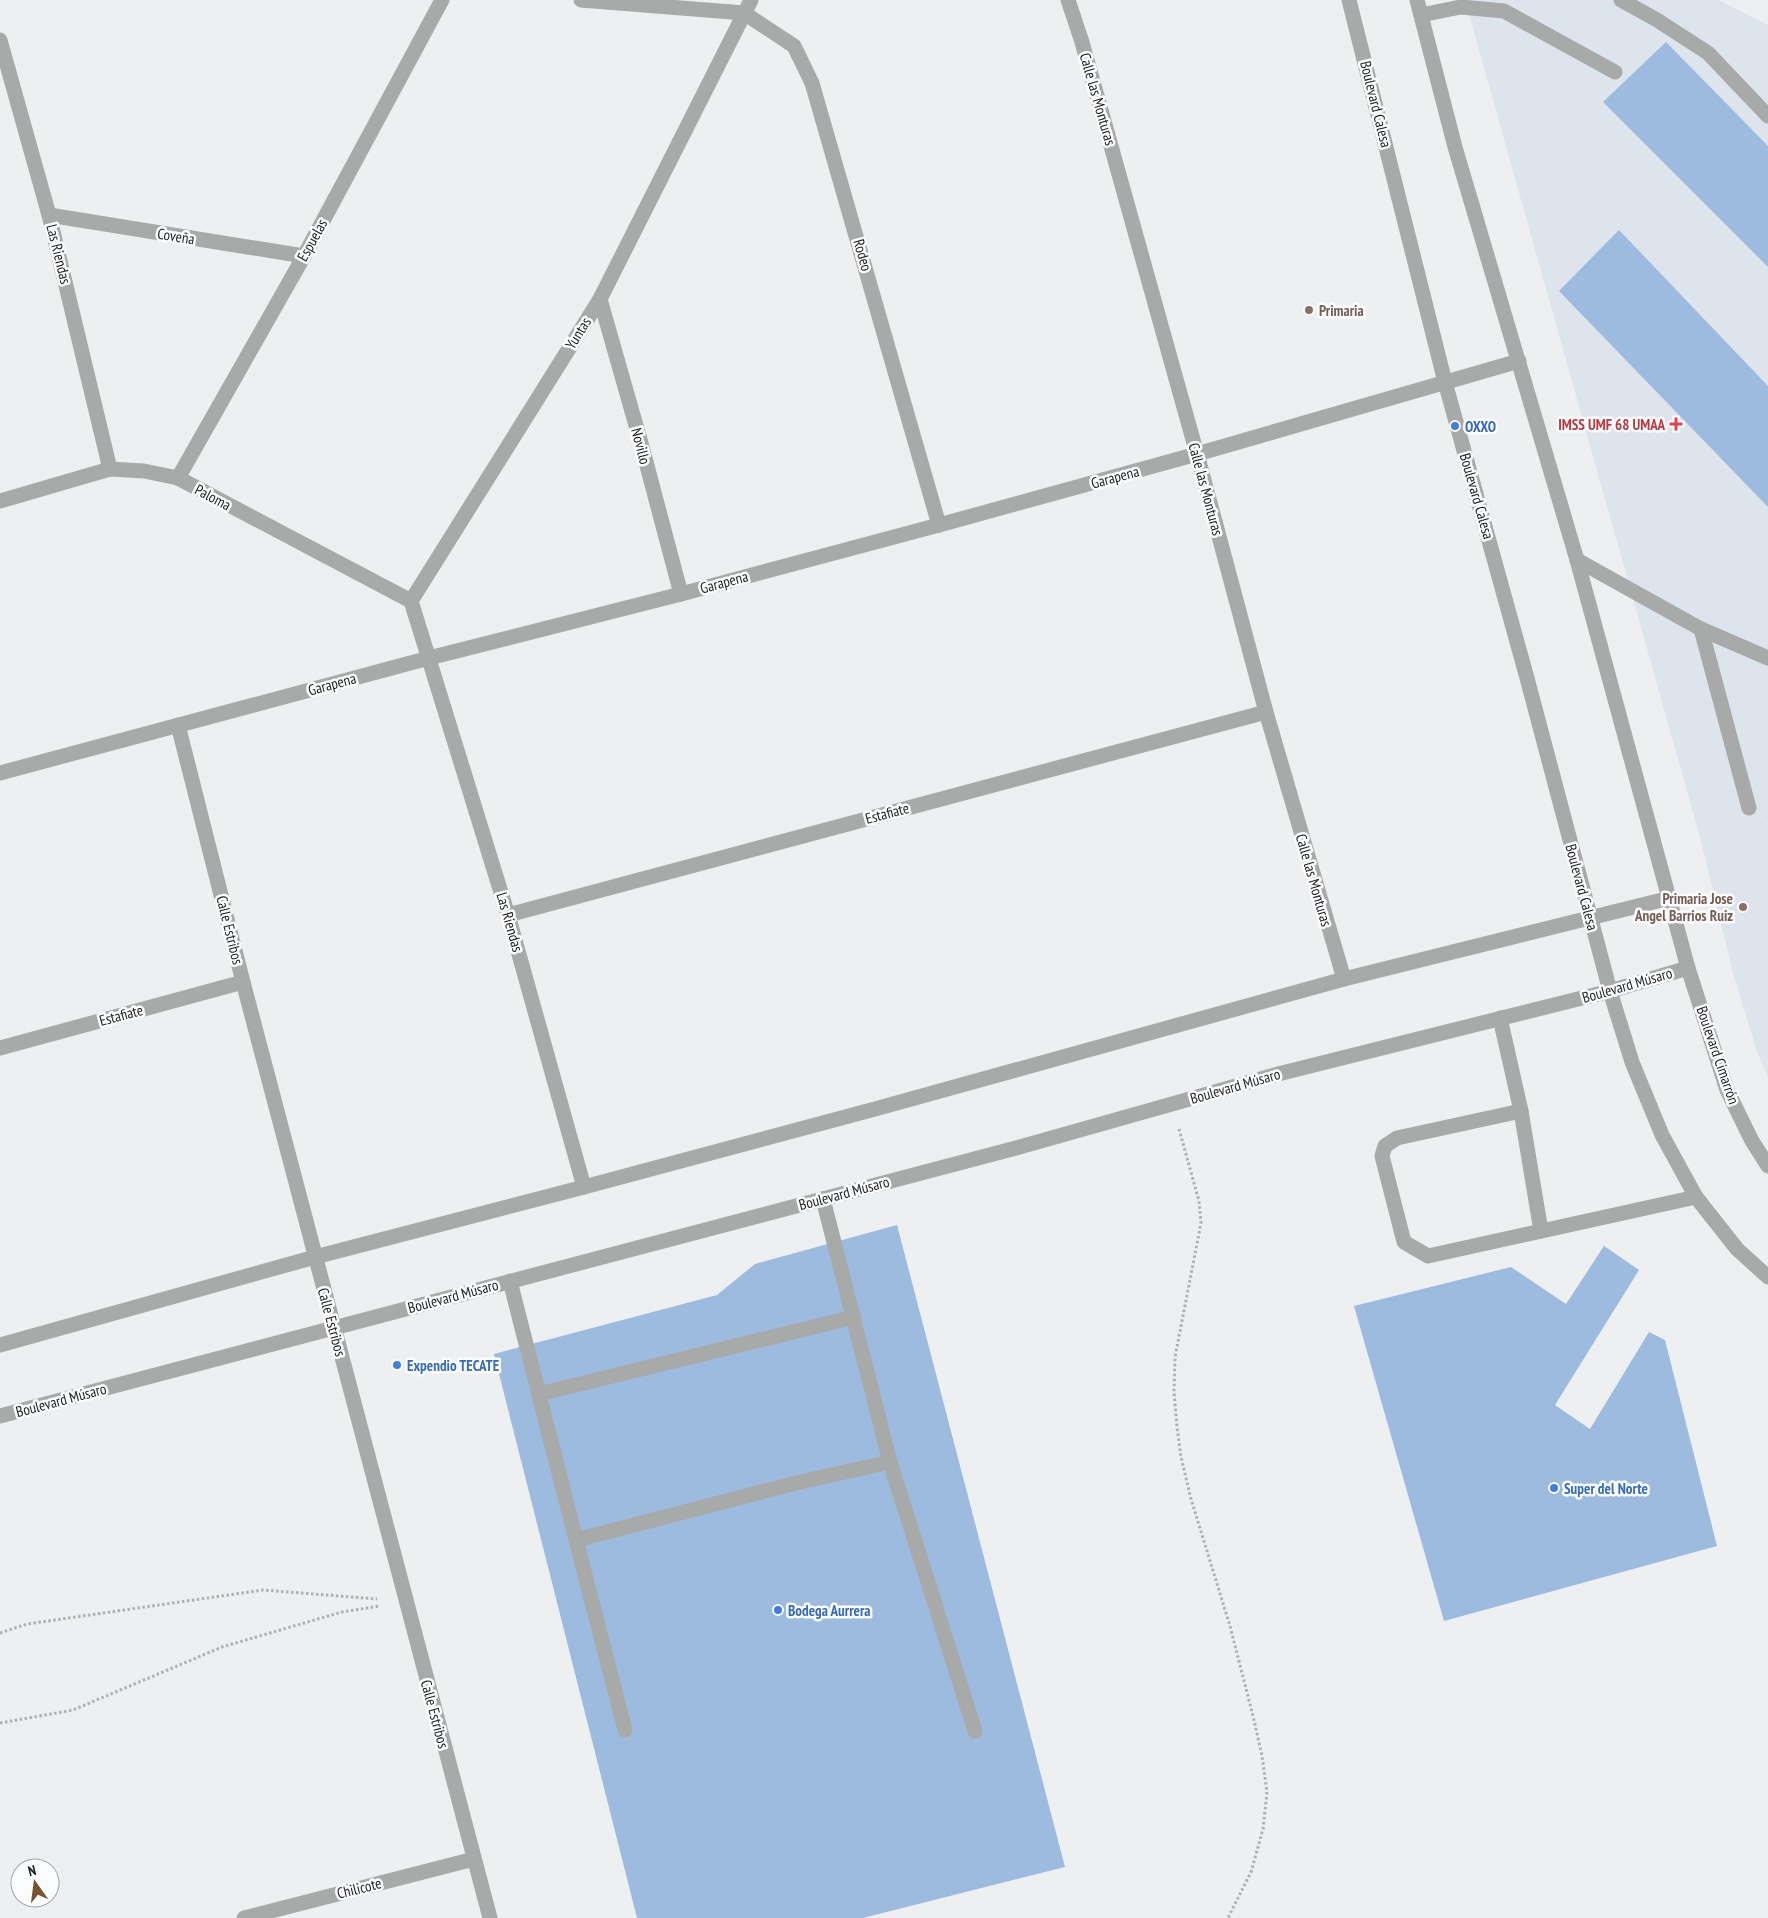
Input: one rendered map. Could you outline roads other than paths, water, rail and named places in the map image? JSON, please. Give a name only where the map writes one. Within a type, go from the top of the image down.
[{"type":"street","name":"Espuelas","points":[[178,478],[304,256],[442,0]]},
{"type":"street","points":[[581,0],[747,7]]},
{"type":"street","name":"Calle las Monturas","points":[[1068,0],[1197,454],[1266,712],[1344,979]]},
{"type":"street","name":"Boulevard Calesa","points":[[1349,0],[1445,382],[1527,678],[1610,991],[1632,1062],[1662,1135],[1696,1197],[1737,1249],[1768,1277]]},
{"type":"street","points":[[1417,0],[1455,147],[1577,560],[1688,968]]},
{"type":"street","points":[[1620,0],[1657,20],[1708,53],[1768,116]]},
{"type":"street","name":"Yuntas","points":[[411,601],[600,299],[747,7]]},
{"type":"street","name":"Rodeo","points":[[747,7],[794,46],[812,82],[939,525]]},
{"type":"street","points":[[1421,15],[1461,7],[1504,11],[1615,72]]},
{"type":"street","name":"Las Riendas","points":[[0,40],[49,215],[110,469]]},
{"type":"street","name":"Coveña","points":[[49,215],[304,256]]},
{"type":"street","name":"Novillo","points":[[600,299],[681,594]]},
{"type":"street","name":"Garapena","points":[[0,773],[429,658],[681,594],[939,525],[1197,454],[1519,361]]},
{"type":"street","name":"Paloma","points":[[0,501],[110,469],[144,471],[178,478],[411,601]]},
{"type":"street","points":[[1577,560],[1702,629],[1768,658]]},
{"type":"street","points":[[411,601],[429,658]]},
{"type":"street","points":[[1702,629],[1748,808]]},
{"type":"street","name":"Las Riendas","points":[[429,658],[508,915],[584,1187]]},
{"type":"street","name":"Estafiate","points":[[508,915],[1266,712]]},
{"type":"street","name":"Calle Estribos","points":[[178,725],[405,1602],[490,1918]]},
{"type":"street","points":[[0,1345],[315,1257],[584,1187],[1344,979],[1670,898]]},
{"type":"street","name":"Boulevard Músaro","points":[[0,1416],[1006,1151],[1278,1074],[1610,991],[1688,968]]},
{"type":"street","name":"Boulevard Cimarrón","points":[[1688,968],[1727,1090],[1752,1141],[1768,1167]]},
{"type":"street","name":"Estafiate","points":[[0,1048],[243,982]]},
{"type":"street","points":[[1500,1018],[1520,1111],[1541,1231]]},
{"type":"street","points":[[1520,1111],[1397,1138],[1385,1146],[1382,1156],[1404,1242],[1428,1256],[1696,1197]]},
{"type":"street","points":[[823,1199],[890,1462],[975,1731]]},
{"type":"street","points":[[510,1281],[625,1730]]},
{"type":"street","points":[[539,1394],[854,1317]]},
{"type":"street","points":[[576,1540],[804,1481],[890,1462]]},
{"type":"street","name":"Chilicote","points":[[244,1918],[474,1859]]},
{"type":"place","name":"Primaria","points":[[1309,310]]},
{"type":"place","name":"IMSS UMF 68 UMAA","points":[[1676,424]]},
{"type":"place","name":"OXXO","points":[[1455,426]]},
{"type":"place","name":"Primaria Jose Angel Barrios Ruiz","points":[[1743,907]]},
{"type":"place","name":"Expendio TECATE","points":[[397,1365]]},
{"type":"place","name":"Super del Norte","points":[[1554,1488]]},
{"type":"place","name":"Bodega Aurrera","points":[[778,1610]]}]
